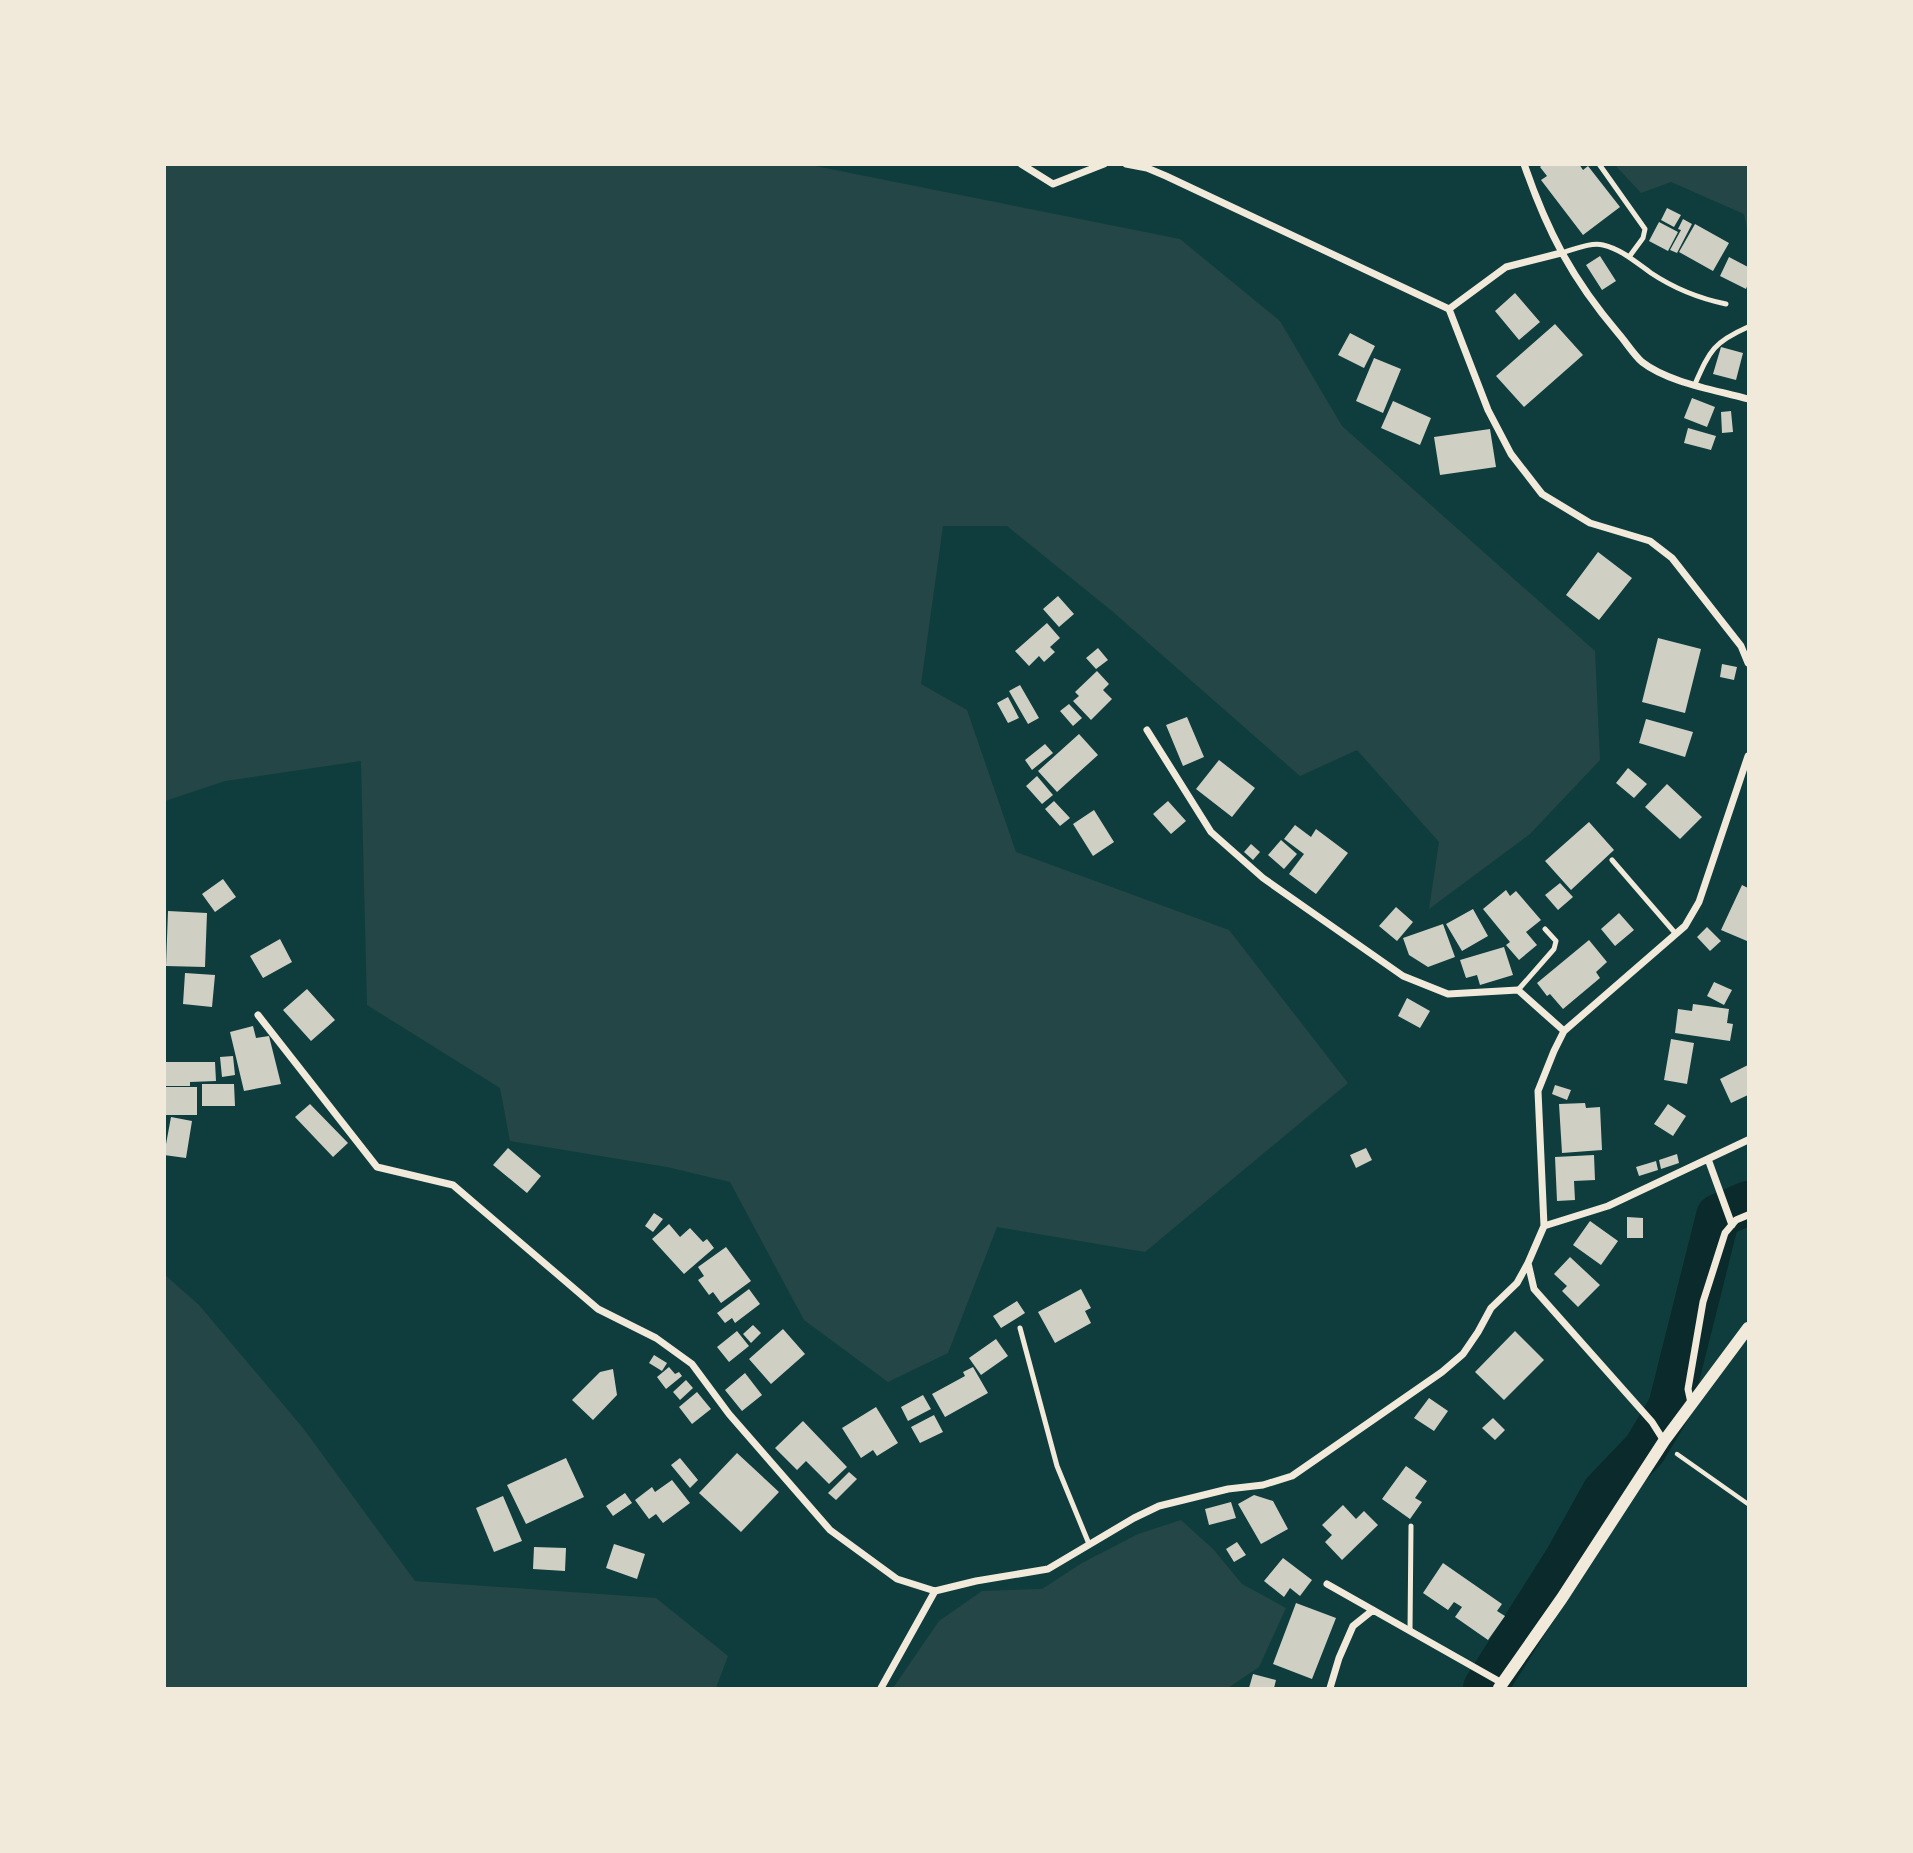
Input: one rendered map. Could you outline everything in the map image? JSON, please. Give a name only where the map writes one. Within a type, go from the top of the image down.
[{"type":"street","points":[[1021,164],[1053,184],[1104,164]]},
{"type":"street","points":[[1126,164],[1147,168],[1166,176],[1449,309],[1488,410],[1511,454],[1542,494],[1590,523],[1650,541],[1672,558],[1741,646],[1748,663]]},
{"type":"street","points":[[1524,164],[1538,206],[1561,253],[1599,310],[1643,362],[1678,381],[1748,399]]},
{"type":"street","points":[[1449,309],[1506,267],[1561,253]]},
{"type":"street","points":[[1147,730],[1211,832],[1264,878],[1403,976],[1448,994],[1518,990],[1563,1031]]},
{"type":"street","points":[[258,1015],[377,1167],[453,1185],[598,1309],[656,1338],[692,1364],[729,1414],[830,1530],[897,1579],[935,1591],[1048,1569],[1159,1506],[1228,1489],[1263,1485],[1292,1476],[1442,1372],[1463,1353],[1491,1308],[1517,1283],[1544,1226],[1538,1091],[1563,1031],[1685,926],[1699,902],[1748,756]]},
{"type":"street","points":[[1544,1226],[1608,1206],[1748,1140]]},
{"type":"street","points":[[1708,1159],[1732,1225]]},
{"type":"street","points":[[1691,1404],[1688,1389],[1703,1302],[1725,1233],[1736,1220],[1748,1215]]},
{"type":"street","points":[[1528,1264],[1534,1289],[1652,1422],[1664,1441]]},
{"type":"street","points":[[1327,1584],[1500,1686],[1562,1598],[1664,1441],[1748,1328]]},
{"type":"street","points":[[881,1689],[935,1591]]},
{"type":"street","points":[[1330,1689],[1339,1658],[1353,1626],[1373,1610]]},
{"type":"lane","points":[[1599,164],[1645,229],[1643,238],[1629,257]]},
{"type":"lane","points":[[1561,253],[1581,247],[1603,245],[1629,257],[1652,274],[1697,298],[1726,304]]},
{"type":"lane","points":[[1695,384],[1709,353],[1720,342],[1748,327]]},
{"type":"lane","points":[[1612,860],[1676,934]]},
{"type":"lane","points":[[1518,990],[1554,949],[1556,941],[1545,929]]},
{"type":"lane","points":[[1020,1328],[1057,1466],[1089,1544]]},
{"type":"lane","points":[[1410,1631],[1411,1526]]},
{"type":"path","points":[[1664,1441],[1672,1451],[1748,1504]]},
{"type":"shaded area","points":[[164,165],[810,165],[1180,239],[1280,321],[1342,426],[1595,651],[1600,760],[1530,834],[1429,909],[1439,842],[1357,750],[1300,776],[1112,611],[1007,526],[943,526],[921,684],[967,710],[1016,852],[1229,930],[1348,1083],[1145,1252],[997,1227],[948,1353],[888,1382],[804,1320],[730,1182],[667,1167],[510,1141],[500,1088],[367,1005],[361,761],[225,781],[165,801]]},
{"type":"shaded area","points":[[1615,165],[1748,165],[1748,235],[1744,214],[1671,182],[1641,193]]},
{"type":"shaded area","points":[[165,1275],[199,1305],[303,1428],[415,1581],[656,1598],[728,1656],[716,1688],[165,1688]]},
{"type":"shaded area","points":[[1181,1520],[1213,1549],[1242,1584],[1286,1608],[1259,1667],[1228,1688],[893,1688],[939,1621],[982,1591],[1042,1589],[1082,1563],[1138,1534]]},
{"type":"building","points":[[1543,164],[1579,164],[1583,170],[1588,166],[1620,207],[1583,235],[1541,180],[1547,176],[1540,167]]},
{"type":"building","points":[[1667,208],[1681,215],[1674,227],[1661,220]]},
{"type":"building","points":[[1683,219],[1692,224],[1677,253],[1670,250],[1681,230],[1678,229]]},
{"type":"building","points":[[1659,222],[1678,232],[1668,251],[1649,241]]},
{"type":"building","points":[[1695,224],[1729,243],[1713,271],[1679,252]]},
{"type":"building","points":[[1600,256],[1616,281],[1602,290],[1586,265]]},
{"type":"building","points":[[1729,257],[1748,267],[1746,289],[1720,276]]},
{"type":"building","points":[[1515,293],[1540,322],[1519,340],[1495,311]]},
{"type":"building","points":[[1555,324],[1583,355],[1524,407],[1496,376]]},
{"type":"building","points":[[1350,333],[1375,346],[1364,368],[1338,355]]},
{"type":"building","points":[[1721,347],[1743,353],[1736,380],[1713,374]]},
{"type":"building","points":[[1374,358],[1401,369],[1383,413],[1356,401]]},
{"type":"building","points":[[1692,398],[1715,407],[1707,427],[1684,418]]},
{"type":"building","points":[[1393,401],[1431,418],[1420,445],[1381,428]]},
{"type":"building","points":[[1731,411],[1733,432],[1722,433],[1721,412]]},
{"type":"building","points":[[1688,428],[1716,436],[1711,450],[1684,443]]},
{"type":"building","points":[[1490,429],[1496,467],[1440,475],[1434,437]]},
{"type":"building","points":[[1598,552],[1632,578],[1599,620],[1566,595]]},
{"type":"building","points":[[1058,596],[1074,614],[1059,627],[1043,609]]},
{"type":"building","points":[[1047,623],[1060,638],[1050,647],[1055,652],[1044,662],[1039,656],[1029,666],[1015,651]]},
{"type":"building","points":[[1658,638],[1701,649],[1685,713],[1642,702]]},
{"type":"building","points":[[1098,648],[1108,660],[1096,669],[1086,658]]},
{"type":"building","points":[[1722,664],[1737,667],[1734,680],[1720,677]]},
{"type":"building","points":[[1097,671],[1109,684],[1103,690],[1112,699],[1091,720],[1073,701],[1079,696],[1075,692]]},
{"type":"building","points":[[1020,685],[1039,718],[1028,724],[1009,691]]},
{"type":"building","points":[[1008,697],[1019,718],[1008,723],[997,703]]},
{"type":"building","points":[[1069,704],[1082,718],[1073,726],[1060,711]]},
{"type":"building","points":[[1187,717],[1204,757],[1183,766],[1166,725]]},
{"type":"building","points":[[1646,719],[1693,732],[1685,757],[1639,743]]},
{"type":"building","points":[[1079,734],[1098,755],[1057,792],[1038,771]]},
{"type":"building","points":[[1045,744],[1053,753],[1032,770],[1025,760]]},
{"type":"building","points":[[1219,760],[1255,788],[1232,817],[1196,789]]},
{"type":"building","points":[[1628,768],[1647,784],[1634,798],[1616,783]]},
{"type":"building","points":[[1037,776],[1053,795],[1042,804],[1026,786]]},
{"type":"building","points":[[1667,784],[1702,817],[1680,839],[1645,807]]},
{"type":"building","points":[[1054,801],[1070,818],[1060,826],[1045,809]]},
{"type":"building","points":[[1168,801],[1186,821],[1171,834],[1153,814]]},
{"type":"building","points":[[1094,810],[1114,842],[1093,856],[1073,824]]},
{"type":"building","points":[[1589,822],[1614,850],[1571,890],[1545,861]]},
{"type":"building","points":[[1295,825],[1311,837],[1316,829],[1348,853],[1316,894],[1289,874],[1304,854],[1284,839]]},
{"type":"building","points":[[1281,840],[1297,854],[1284,869],[1268,855]]},
{"type":"building","points":[[1251,844],[1260,852],[1253,860],[1244,852]]},
{"type":"building","points":[[223,879],[236,897],[215,912],[202,894]]},
{"type":"building","points":[[1560,883],[1573,897],[1558,910],[1545,895]]},
{"type":"building","points":[[1742,885],[1748,888],[1747,941],[1721,930]]},
{"type":"building","points":[[1506,890],[1510,896],[1516,891],[1541,920],[1526,932],[1537,945],[1519,960],[1506,945],[1510,942],[1483,909]]},
{"type":"building","points":[[1396,907],[1413,922],[1397,941],[1379,926]]},
{"type":"building","points":[[1473,909],[1488,936],[1462,951],[1446,924]]},
{"type":"building","points":[[168,911],[207,913],[205,967],[166,966]]},
{"type":"building","points":[[1619,913],[1634,930],[1615,946],[1601,929]]},
{"type":"building","points":[[1443,924],[1455,957],[1428,967],[1409,955],[1403,938]]},
{"type":"building","points":[[1707,927],[1721,941],[1710,951],[1697,937]]},
{"type":"building","points":[[280,939],[292,962],[263,978],[250,956]]},
{"type":"building","points":[[1589,940],[1607,962],[1596,972],[1600,978],[1563,1009],[1550,994],[1547,996],[1537,983]]},
{"type":"building","points":[[1504,947],[1513,975],[1480,985],[1477,975],[1466,978],[1460,960]]},
{"type":"building","points":[[185,973],[215,975],[212,1007],[183,1004]]},
{"type":"building","points":[[1714,982],[1732,990],[1724,1005],[1707,996]]},
{"type":"building","points":[[307,989],[335,1020],[311,1041],[283,1010]]},
{"type":"building","points":[[1407,998],[1430,1011],[1420,1028],[1398,1016]]},
{"type":"building","points":[[1693,1004],[1729,1009],[1727,1023],[1733,1024],[1730,1041],[1675,1033],[1678,1009],[1692,1011]]},
{"type":"building","points":[[253,1026],[256,1038],[269,1036],[281,1084],[244,1091],[230,1032]]},
{"type":"building","points":[[1671,1039],[1694,1043],[1687,1084],[1664,1080]]},
{"type":"building","points":[[233,1056],[235,1075],[222,1077],[220,1057]]},
{"type":"building","points":[[164,1062],[215,1062],[216,1081],[190,1082],[190,1086],[164,1086]]},
{"type":"building","points":[[1748,1065],[1748,1095],[1731,1103],[1720,1079]]},
{"type":"building","points":[[202,1084],[234,1084],[235,1106],[202,1106]]},
{"type":"building","points":[[1555,1085],[1571,1090],[1567,1100],[1552,1094]]},
{"type":"building","points":[[164,1087],[197,1087],[197,1115],[164,1115]]},
{"type":"building","points":[[1585,1103],[1586,1108],[1600,1107],[1602,1150],[1562,1153],[1559,1104]]},
{"type":"building","points":[[310,1104],[348,1143],[333,1157],[295,1117]]},
{"type":"building","points":[[1668,1104],[1686,1116],[1673,1136],[1654,1124]]},
{"type":"building","points":[[171,1117],[192,1121],[186,1158],[164,1155]]},
{"type":"building","points":[[508,1148],[541,1176],[527,1193],[493,1165]]},
{"type":"building","points":[[1366,1148],[1372,1160],[1356,1168],[1350,1155]]},
{"type":"building","points":[[1677,1154],[1679,1163],[1661,1169],[1659,1160]]},
{"type":"building","points":[[1594,1155],[1595,1180],[1574,1181],[1575,1200],[1557,1201],[1555,1157]]},
{"type":"building","points":[[1656,1161],[1658,1170],[1639,1176],[1636,1167]]},
{"type":"building","points":[[654,1213],[663,1219],[653,1232],[645,1226]]},
{"type":"building","points":[[1627,1217],[1643,1218],[1643,1238],[1627,1238]]},
{"type":"building","points":[[1590,1221],[1618,1241],[1601,1265],[1573,1245]]},
{"type":"building","points":[[669,1224],[680,1237],[690,1228],[703,1242],[707,1239],[714,1248],[684,1274],[652,1239]]},
{"type":"building","points":[[726,1247],[751,1281],[721,1303],[713,1292],[709,1295],[698,1280],[704,1276],[698,1267]]},
{"type":"building","points":[[1570,1257],[1600,1285],[1578,1307],[1562,1291],[1567,1286],[1554,1274]]},
{"type":"building","points":[[749,1289],[760,1304],[735,1323],[732,1318],[725,1323],[717,1313]]},
{"type":"building","points":[[1081,1289],[1091,1308],[1085,1311],[1091,1323],[1055,1343],[1038,1312]]},
{"type":"building","points":[[1017,1301],[1025,1313],[1001,1328],[993,1316]]},
{"type":"building","points":[[753,1325],[761,1333],[751,1343],[743,1334]]},
{"type":"building","points":[[783,1329],[805,1354],[771,1384],[749,1359]]},
{"type":"building","points":[[737,1331],[749,1346],[729,1362],[717,1347]]},
{"type":"building","points":[[1515,1331],[1544,1360],[1504,1400],[1475,1372]]},
{"type":"building","points":[[996,1339],[1008,1356],[981,1375],[969,1358]]},
{"type":"building","points":[[654,1355],[667,1363],[662,1371],[649,1363]]},
{"type":"building","points":[[669,1367],[675,1374],[679,1372],[682,1376],[666,1389],[657,1377]]},
{"type":"building","points":[[973,1367],[988,1393],[945,1417],[932,1394],[965,1376],[963,1372]]},
{"type":"building","points":[[613,1369],[617,1395],[593,1420],[572,1400],[600,1372]]},
{"type":"building","points":[[745,1373],[762,1395],[742,1411],[725,1390]]},
{"type":"building","points":[[686,1380],[693,1388],[680,1400],[673,1392]]},
{"type":"building","points":[[697,1392],[711,1409],[692,1424],[679,1407]]},
{"type":"building","points":[[923,1395],[931,1409],[908,1421],[901,1407]]},
{"type":"building","points":[[1429,1398],[1448,1411],[1434,1431],[1414,1418]]},
{"type":"building","points":[[876,1407],[898,1443],[877,1456],[873,1450],[861,1458],[842,1428]]},
{"type":"building","points":[[934,1415],[943,1432],[920,1443],[911,1427]]},
{"type":"building","points":[[1493,1418],[1505,1430],[1495,1440],[1482,1428]]},
{"type":"building","points":[[803,1421],[847,1467],[829,1484],[806,1461],[797,1470],[775,1448]]},
{"type":"building","points":[[737,1453],[779,1492],[741,1532],[699,1493]]},
{"type":"building","points":[[566,1458],[584,1497],[526,1524],[507,1485]]},
{"type":"building","points":[[680,1458],[698,1480],[690,1488],[671,1465]]},
{"type":"building","points":[[1406,1466],[1427,1481],[1415,1498],[1422,1502],[1410,1519],[1382,1499]]},
{"type":"building","points":[[849,1472],[857,1479],[836,1500],[828,1493]]},
{"type":"building","points":[[672,1480],[690,1503],[663,1523],[656,1514],[649,1519],[635,1500],[652,1487],[655,1492]]},
{"type":"building","points":[[625,1493],[632,1503],[613,1516],[606,1506]]},
{"type":"building","points":[[1254,1495],[1273,1501],[1288,1529],[1261,1544],[1238,1504]]},
{"type":"building","points":[[503,1496],[522,1541],[494,1552],[476,1508]]},
{"type":"building","points":[[1231,1502],[1236,1518],[1209,1525],[1205,1509]]},
{"type":"building","points":[[1343,1505],[1356,1519],[1364,1511],[1378,1525],[1342,1560],[1325,1542],[1332,1535],[1322,1525]]},
{"type":"building","points":[[1237,1542],[1246,1555],[1234,1562],[1226,1549]]},
{"type":"building","points":[[614,1544],[645,1554],[637,1579],[606,1568]]},
{"type":"building","points":[[534,1547],[566,1548],[565,1571],[533,1569]]},
{"type":"building","points":[[1283,1558],[1312,1580],[1300,1596],[1290,1588],[1284,1597],[1264,1581]]},
{"type":"building","points":[[1443,1563],[1502,1604],[1497,1611],[1505,1616],[1488,1640],[1455,1617],[1462,1607],[1454,1602],[1448,1610],[1423,1593]]},
{"type":"building","points":[[1296,1603],[1336,1618],[1312,1679],[1273,1664]]},
{"type":"building","points":[[1253,1674],[1276,1680],[1274,1688],[1249,1688]]},
{"type":"waterway","points":[[1485,1688],[1566,1560],[1604,1492],[1645,1449],[1670,1407],[1718,1216],[1748,1203]]}]
